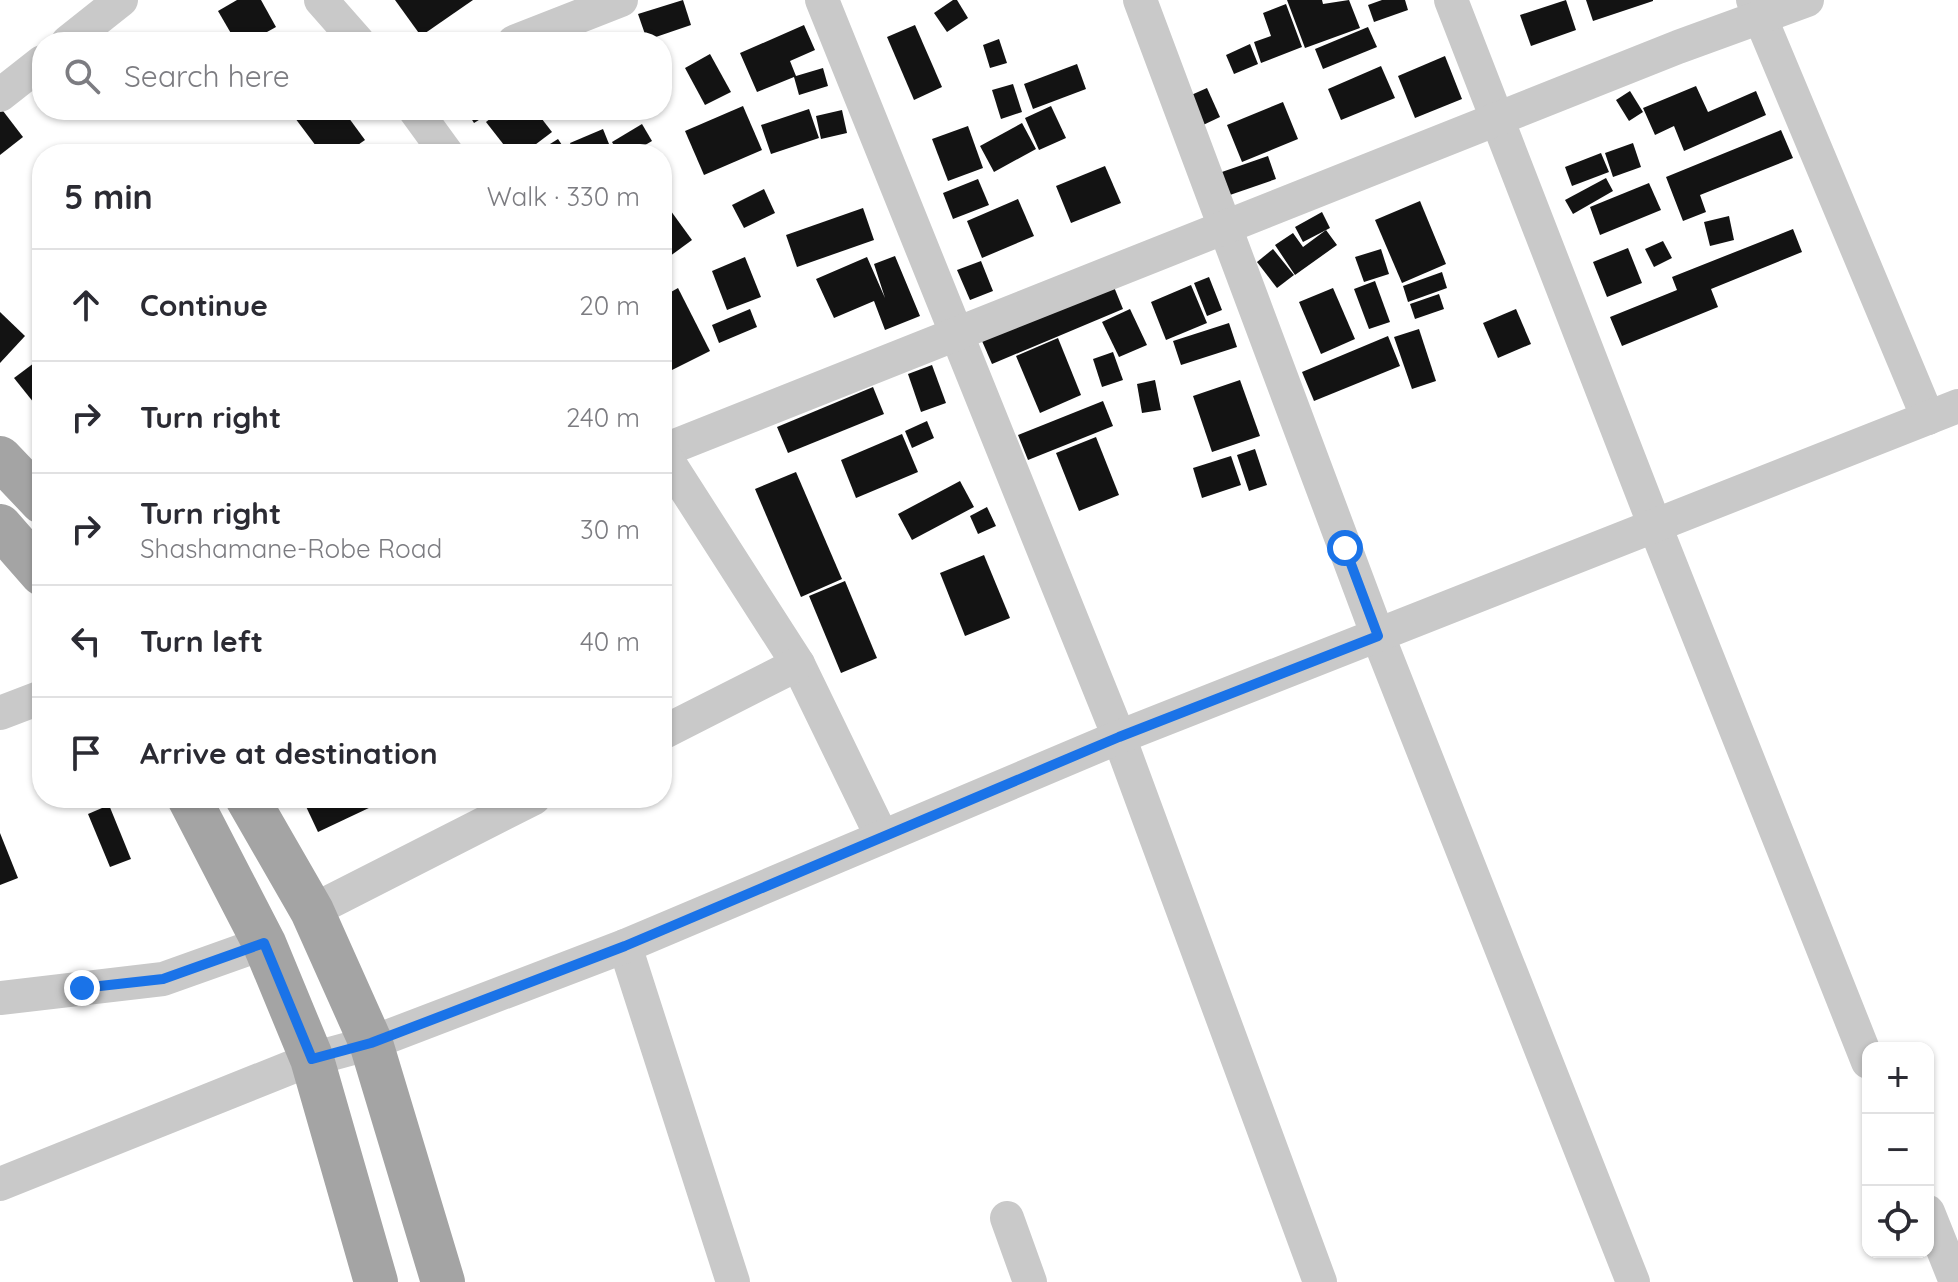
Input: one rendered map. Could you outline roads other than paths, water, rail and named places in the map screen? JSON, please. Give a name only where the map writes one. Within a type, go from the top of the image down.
[{"type":"main road","points":[[0,458],[32,492]]},
{"type":"main road","points":[[0,526],[32,563]]},
{"type":"main road","points":[[194,808],[264,943],[312,1059],[376,1282]]},
{"type":"main road","points":[[253,808],[312,911],[371,1043],[443,1282]]},
{"type":"street","points":[[81,32],[121,0]]},
{"type":"street","points":[[321,0],[349,32]]},
{"type":"street","points":[[539,32],[621,0]]},
{"type":"street","points":[[822,0],[1119,737],[1320,1282]]},
{"type":"street","points":[[1140,0],[1378,636],[1633,1282]]},
{"type":"street","points":[[1451,0],[1862,1047]]},
{"type":"street","points":[[672,447],[1497,120],[1756,9],[1807,0]]},
{"type":"street","points":[[0,1184],[312,1059],[371,1043],[625,946],[1119,737],[1943,412],[1756,9]]},
{"type":"street","points":[[0,95],[32,70]]},
{"type":"street","points":[[422,120],[440,144]]},
{"type":"street","points":[[672,467],[798,664],[882,837]]},
{"type":"street","points":[[672,728],[798,664]]},
{"type":"street","points":[[0,713],[32,701]]},
{"type":"street","points":[[312,911],[514,808]]},
{"type":"street","points":[[0,998],[163,979],[264,943]]},
{"type":"street","points":[[625,946],[733,1282]]},
{"type":"street","points":[[1007,1218],[1030,1282]]},
{"type":"street","points":[[1934,1227],[1956,1282]]}]
